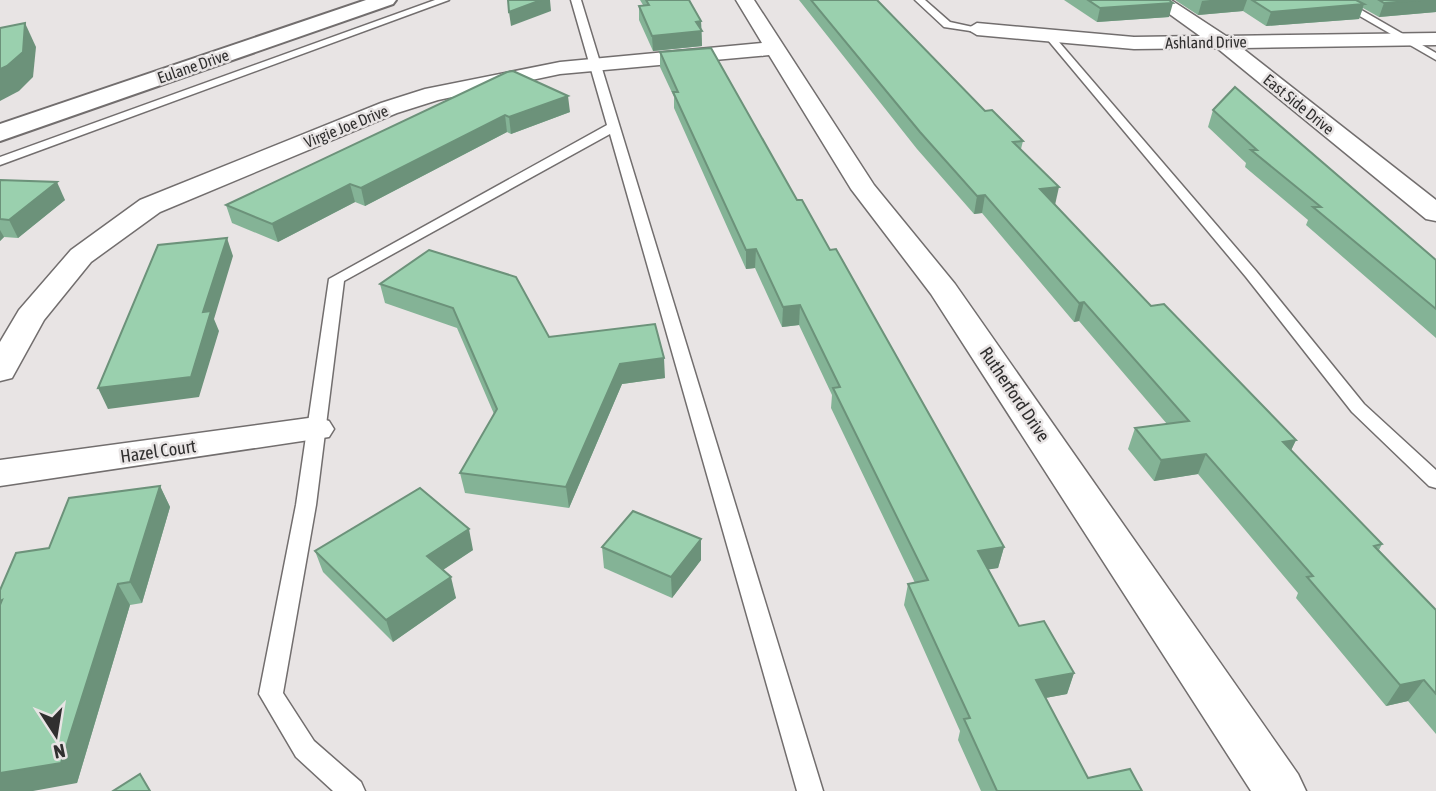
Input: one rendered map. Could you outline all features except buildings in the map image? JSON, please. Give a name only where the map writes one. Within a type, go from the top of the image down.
[{"type":"street","name":"Eulane Drive","points":[[0,133],[386,0]]},
{"type":"street","name":"Rutherford Drive","points":[[745,0],[864,189],[974,333],[1280,791]]},
{"type":"street","name":"East Side Drive","points":[[1159,0],[1222,42],[1436,213]]},
{"type":"street","name":"Ashland Drive","points":[[977,29],[1134,43],[1436,39]]},
{"type":"street","name":"Virgie Joe Drive","points":[[0,371],[30,317],[81,256],[150,206],[389,108],[433,94],[516,75],[775,48]]},
{"type":"street","name":"Hazel Court","points":[[0,473],[316,429]]},
{"type":"lane","points":[[0,160],[444,0]]},
{"type":"lane","points":[[576,0],[810,791]]},
{"type":"lane","points":[[920,0],[947,25],[977,29]]},
{"type":"lane","points":[[1337,0],[1436,57]]},
{"type":"lane","points":[[1050,37],[1251,274],[1358,408],[1436,481]]},
{"type":"lane","points":[[352,791],[305,749],[271,694],[316,429],[337,279],[612,127]]}]
